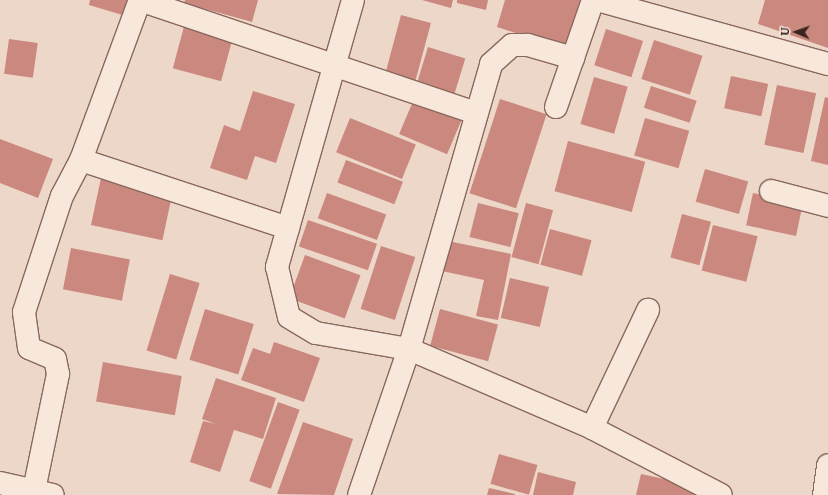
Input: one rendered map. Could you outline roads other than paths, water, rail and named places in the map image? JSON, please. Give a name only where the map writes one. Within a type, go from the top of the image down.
[{"type":"street","points":[[0,483],[40,493],[58,374],[55,359],[29,348],[24,312],[62,196],[81,160],[140,0],[475,114]]},
{"type":"street","points":[[353,0],[277,267],[289,317],[316,333],[409,350],[592,428],[721,495]]},
{"type":"street","points":[[556,107],[593,0]]},
{"type":"street","points":[[597,0],[828,64]]},
{"type":"street","points":[[359,495],[409,350],[475,114],[491,64],[512,45],[528,45],[573,58]]},
{"type":"street","points":[[81,160],[288,228]]},
{"type":"street","points":[[771,192],[828,206]]},
{"type":"street","points":[[592,428],[648,310]]},
{"type":"street","points":[[824,495],[828,464]]}]
